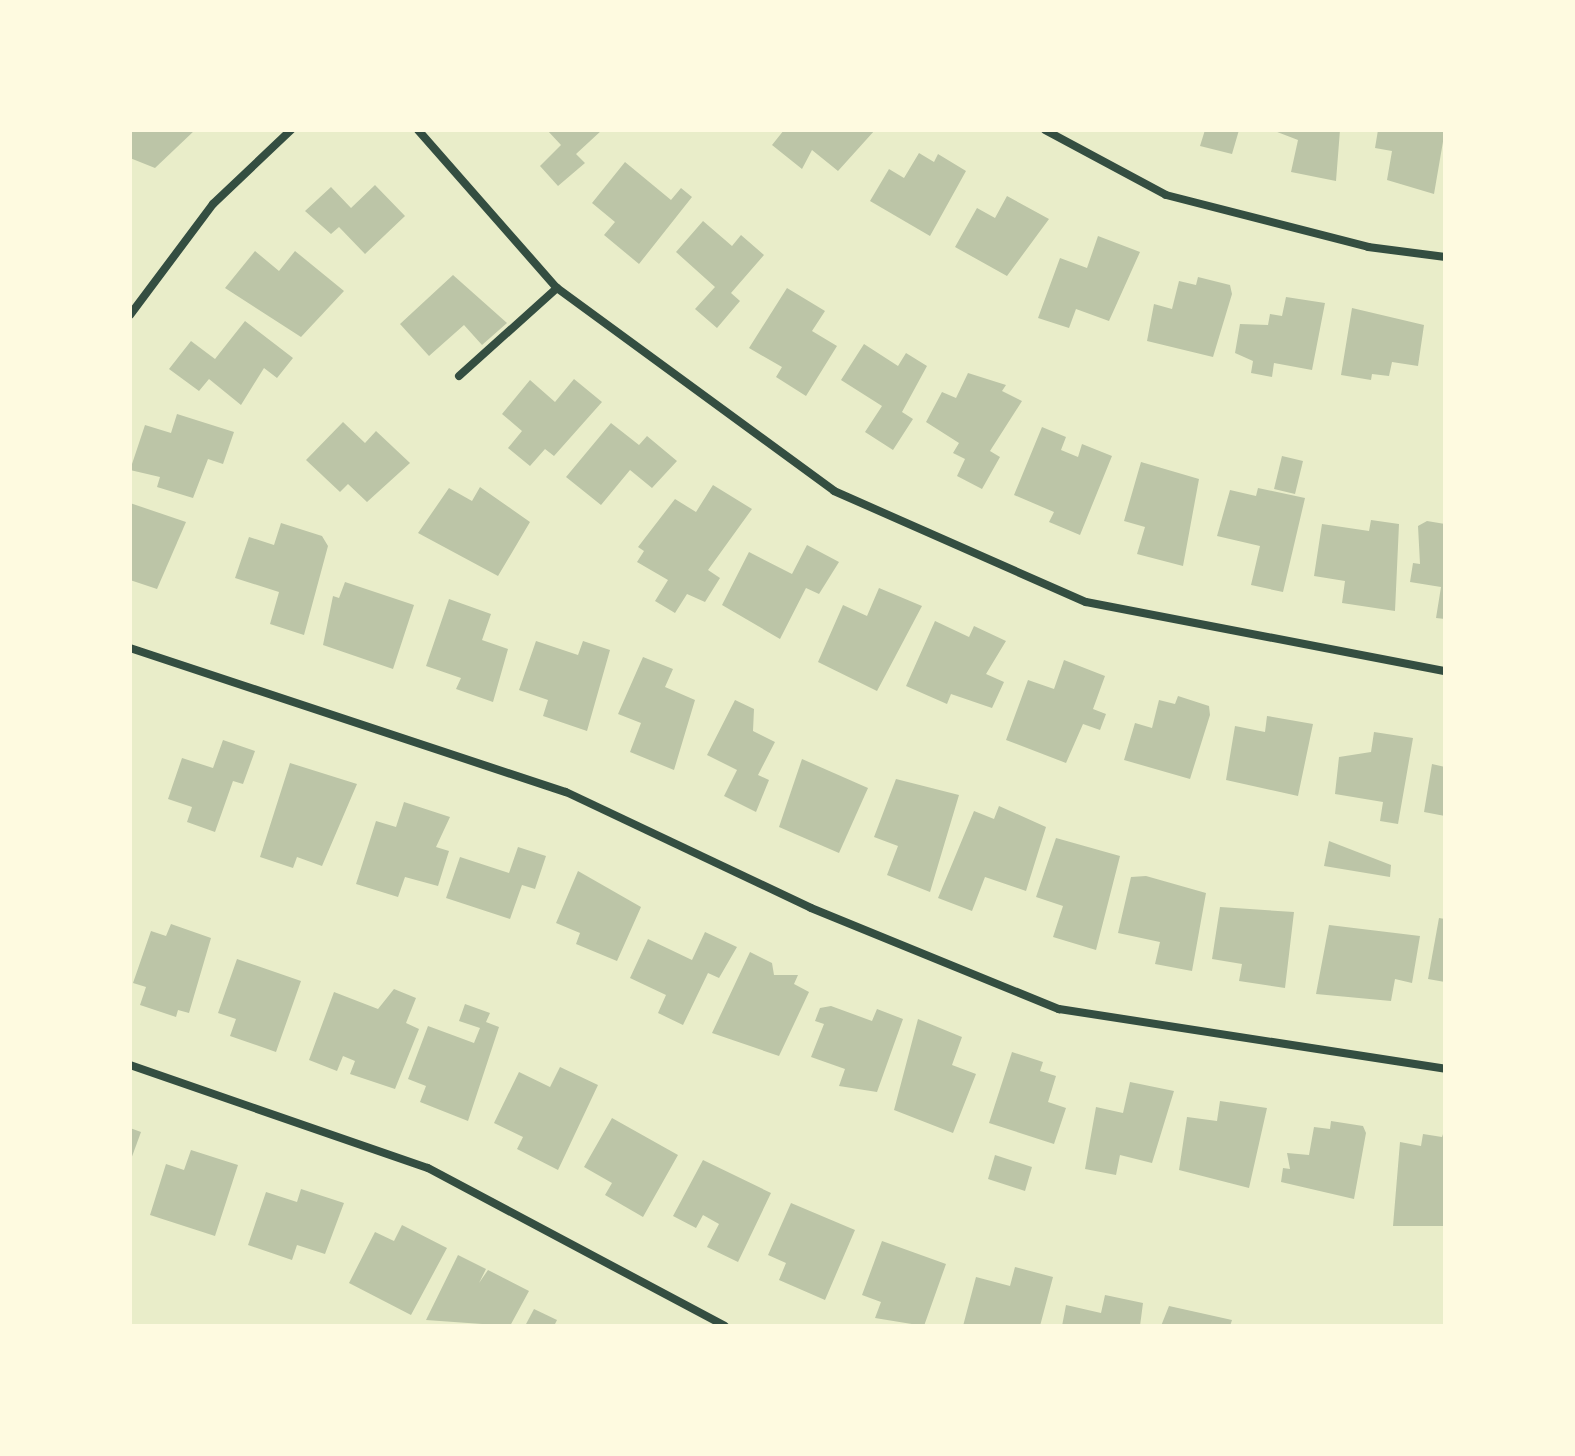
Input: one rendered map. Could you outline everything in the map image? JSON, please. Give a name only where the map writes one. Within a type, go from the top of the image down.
[{"type":"street","points":[[130,315],[213,204],[291,130]]},
{"type":"street","points":[[418,130],[557,288],[834,491],[1086,602],[1445,671]]},
{"type":"street","points":[[1045,130],[1166,195],[1368,247],[1445,257]]},
{"type":"street","points":[[459,376],[557,288]]},
{"type":"street","points":[[130,648],[566,792],[811,908],[1059,1009],[1445,1069]]},
{"type":"street","points":[[130,1065],[428,1168],[725,1326]]},
{"type":"building","points":[[130,130],[195,130],[155,168],[130,158]]},
{"type":"building","points":[[547,130],[602,130],[576,154],[585,163],[558,186],[540,166],[561,145]]},
{"type":"building","points":[[784,130],[875,130],[838,171],[812,150],[802,169],[772,145]]},
{"type":"building","points":[[1205,130],[1239,130],[1232,154],[1200,146]]},
{"type":"building","points":[[1272,130],[1340,130],[1336,181],[1291,172],[1298,140]]},
{"type":"building","points":[[1378,130],[1445,130],[1434,194],[1387,180],[1392,151],[1375,148]]},
{"type":"building","points":[[919,153],[934,162],[938,154],[966,171],[930,236],[870,201],[889,169],[904,178]]},
{"type":"building","points":[[625,162],[671,200],[681,188],[692,197],[639,264],[604,235],[615,222],[592,203]]},
{"type":"building","points":[[375,185],[405,216],[365,254],[339,227],[331,234],[305,211],[331,187],[351,208]]},
{"type":"building","points":[[1007,196],[1049,219],[1007,276],[955,247],[977,208],[995,218]]},
{"type":"building","points":[[703,221],[732,246],[741,235],[764,255],[731,293],[740,301],[717,328],[695,309],[715,287],[676,252]]},
{"type":"building","points":[[1098,236],[1140,252],[1109,321],[1076,309],[1069,328],[1038,318],[1060,258],[1087,268]]},
{"type":"building","points":[[255,251],[279,271],[295,251],[344,291],[301,337],[225,288]]},
{"type":"building","points":[[453,275],[507,323],[482,345],[464,325],[429,356],[400,324]]},
{"type":"building","points":[[1198,277],[1230,285],[1232,294],[1213,357],[1147,341],[1154,304],[1172,309],[1179,281],[1196,285]]},
{"type":"building","points":[[787,288],[825,311],[812,331],[837,346],[806,396],[776,377],[782,367],[749,348]]},
{"type":"building","points":[[1286,297],[1325,303],[1312,370],[1274,363],[1272,377],[1251,373],[1253,361],[1235,353],[1240,324],[1268,325],[1270,314],[1282,316]]},
{"type":"building","points":[[1352,308],[1424,325],[1418,366],[1392,362],[1389,376],[1372,374],[1371,380],[1341,375]]},
{"type":"building","points":[[245,321],[293,358],[277,378],[264,368],[241,405],[209,379],[199,391],[169,369],[191,341],[215,359]]},
{"type":"building","points":[[864,344],[898,366],[906,353],[927,366],[902,412],[913,419],[893,450],[865,432],[882,406],[841,380]]},
{"type":"building","points":[[968,373],[1006,385],[1002,391],[1022,401],[990,451],[1000,457],[982,489],[957,476],[965,459],[953,453],[959,443],[926,422],[942,392],[956,398]]},
{"type":"building","points":[[574,379],[602,402],[554,456],[545,449],[530,466],[508,448],[522,431],[502,414],[530,380],[555,402]]},
{"type":"building","points":[[177,414],[234,432],[223,464],[208,459],[193,498],[157,487],[160,477],[130,470],[145,425],[171,433]]},
{"type":"building","points":[[343,422],[365,443],[376,431],[410,463],[367,502],[348,484],[340,492],[306,460]]},
{"type":"building","points":[[611,423],[639,445],[647,436],[677,461],[652,488],[630,470],[601,505],[566,477]]},
{"type":"building","points":[[1042,427],[1066,437],[1061,450],[1078,457],[1082,444],[1112,456],[1080,535],[1049,522],[1054,512],[1014,495]]},
{"type":"building","points":[[1282,456],[1303,461],[1295,494],[1274,489]]},
{"type":"building","points":[[1141,462],[1199,479],[1183,566],[1137,554],[1145,527],[1124,521]]},
{"type":"building","points":[[713,485],[752,509],[708,570],[720,578],[705,602],[687,594],[675,613],[655,601],[668,580],[637,562],[644,551],[638,547],[675,499],[696,512]]},
{"type":"building","points":[[480,487],[530,522],[498,576],[418,533],[449,488],[472,501]]},
{"type":"building","points":[[1258,488],[1305,498],[1283,592],[1251,585],[1260,546],[1217,536],[1230,490],[1256,496]]},
{"type":"building","points":[[130,503],[186,522],[157,589],[130,580]]},
{"type":"building","points":[[1371,520],[1399,524],[1395,611],[1342,603],[1345,581],[1314,576],[1322,524],[1369,531]]},
{"type":"building","points":[[1427,521],[1445,524],[1445,619],[1436,618],[1441,587],[1410,582],[1413,563],[1420,564],[1418,526]]},
{"type":"building","points":[[281,523],[322,536],[328,546],[304,635],[270,624],[279,592],[235,578],[249,537],[274,545]]},
{"type":"building","points":[[807,545],[839,562],[819,594],[806,588],[780,639],[722,605],[749,552],[792,574]]},
{"type":"building","points":[[345,582],[414,605],[393,669],[323,645],[333,596],[339,598]]},
{"type":"building","points":[[879,588],[922,606],[877,691],[818,662],[843,605],[867,616]]},
{"type":"building","points":[[449,599],[491,614],[482,640],[508,649],[493,702],[456,689],[461,678],[426,666]]},
{"type":"building","points":[[935,621],[969,637],[974,626],[1006,641],[986,674],[1004,682],[992,708],[951,694],[947,704],[906,686]]},
{"type":"building","points":[[536,641],[578,655],[583,641],[610,650],[587,731],[543,716],[548,700],[519,690]]},
{"type":"building","points":[[643,657],[673,669],[665,687],[695,700],[674,770],[630,752],[641,723],[618,714]]},
{"type":"building","points":[[1064,660],[1105,676],[1093,709],[1106,714],[1100,730],[1083,724],[1066,763],[1006,740],[1028,680],[1054,689]]},
{"type":"building","points":[[1178,696],[1209,706],[1210,715],[1190,779],[1124,760],[1135,723],[1152,728],[1159,700],[1175,704]]},
{"type":"building","points":[[735,700],[754,709],[753,731],[775,742],[758,775],[769,780],[756,812],[724,796],[737,770],[707,755]]},
{"type":"building","points":[[1267,716],[1313,724],[1298,796],[1226,780],[1235,726],[1265,732]]},
{"type":"building","points":[[1374,732],[1413,738],[1398,824],[1380,821],[1383,802],[1335,794],[1339,757],[1371,752]]},
{"type":"building","points":[[223,740],[255,751],[243,784],[233,781],[215,832],[187,822],[192,807],[168,799],[182,758],[213,768]]},
{"type":"building","points":[[802,759],[868,788],[839,853],[779,827]]},
{"type":"building","points":[[290,763],[357,784],[322,866],[297,857],[293,868],[260,857]]},
{"type":"building","points":[[1432,764],[1445,767],[1445,816],[1424,812]]},
{"type":"building","points":[[896,779],[959,795],[930,892],[887,875],[898,846],[874,837]]},
{"type":"building","points":[[404,802],[450,817],[436,847],[449,851],[438,886],[405,877],[398,897],[356,884],[376,821],[396,827]]},
{"type":"building","points":[[999,806],[1046,827],[1026,891],[985,877],[972,911],[938,898],[974,811],[994,819]]},
{"type":"building","points":[[1056,838],[1120,856],[1096,950],[1053,937],[1063,906],[1036,897]]},
{"type":"building","points":[[1329,841],[1391,865],[1390,877],[1324,866]]},
{"type":"building","points":[[518,847],[546,856],[535,889],[522,885],[510,919],[446,898],[460,857],[509,873]]},
{"type":"building","points":[[578,871],[641,907],[617,961],[576,944],[580,933],[556,923]]},
{"type":"building","points":[[1146,876],[1206,893],[1192,971],[1155,964],[1160,942],[1118,933],[1131,877]]},
{"type":"building","points":[[1220,907],[1294,912],[1285,988],[1239,981],[1242,964],[1212,959]]},
{"type":"building","points":[[1439,918],[1445,919],[1445,982],[1428,979]]},
{"type":"building","points":[[171,924],[211,938],[189,1013],[178,1010],[176,1017],[140,1005],[146,987],[133,983],[151,931],[166,936]]},
{"type":"building","points":[[1329,925],[1420,936],[1412,983],[1395,979],[1391,1001],[1316,994]]},
{"type":"building","points":[[705,932],[737,947],[719,978],[708,973],[683,1025],[658,1013],[666,995],[630,978],[648,939],[692,960]]},
{"type":"building","points":[[750,952],[772,963],[774,975],[798,975],[794,984],[809,992],[779,1056],[712,1033]]},
{"type":"building","points":[[237,959],[301,981],[276,1052],[230,1036],[236,1019],[218,1013]]},
{"type":"building","points":[[394,989],[416,998],[406,1023],[419,1029],[395,1089],[350,1074],[355,1061],[343,1056],[337,1071],[309,1060],[334,992],[378,1009]]},
{"type":"building","points":[[465,1004],[490,1013],[486,1022],[499,1027],[468,1121],[420,1102],[426,1086],[408,1079],[428,1026],[474,1043],[480,1028],[459,1021]]},
{"type":"building","points":[[831,1006],[872,1021],[877,1009],[903,1019],[877,1092],[839,1086],[845,1069],[811,1057],[824,1024],[815,1021],[820,1008]]},
{"type":"building","points":[[918,1019],[962,1037],[952,1065],[976,1074],[953,1133],[894,1110]]},
{"type":"building","points":[[1012,1052],[1043,1062],[1040,1071],[1056,1076],[1048,1102],[1066,1108],[1054,1144],[989,1123]]},
{"type":"building","points":[[560,1067],[598,1085],[558,1170],[517,1149],[523,1137],[494,1123],[519,1072],[550,1087]]},
{"type":"building","points":[[1130,1082],[1174,1091],[1152,1163],[1120,1155],[1116,1175],[1085,1169],[1096,1107],[1123,1113]]},
{"type":"building","points":[[1220,1101],[1267,1108],[1249,1188],[1179,1170],[1187,1117],[1217,1121]]},
{"type":"building","points":[[612,1118],[678,1155],[643,1217],[605,1195],[612,1183],[584,1167]]},
{"type":"building","points":[[1331,1121],[1363,1126],[1366,1133],[1354,1199],[1281,1182],[1283,1168],[1290,1169],[1287,1153],[1309,1155],[1314,1127],[1330,1129]]},
{"type":"building","points":[[130,1128],[141,1132],[130,1162]]},
{"type":"building","points":[[1445,1128],[1445,1226],[1393,1226],[1400,1142],[1421,1146],[1423,1134],[1442,1137]]},
{"type":"building","points":[[191,1150],[238,1165],[215,1236],[150,1215],[166,1164],[184,1170]]},
{"type":"building","points":[[995,1155],[1032,1167],[1025,1191],[988,1179]]},
{"type":"building","points":[[703,1160],[771,1193],[738,1262],[707,1247],[719,1224],[703,1215],[696,1228],[673,1216]]},
{"type":"building","points":[[301,1189],[344,1203],[325,1254],[297,1245],[292,1260],[248,1245],[266,1192],[297,1202]]},
{"type":"building","points":[[791,1203],[855,1230],[825,1300],[779,1280],[786,1263],[768,1255]]},
{"type":"building","points":[[402,1225],[447,1248],[411,1315],[349,1283],[375,1232],[394,1241]]},
{"type":"building","points":[[882,1241],[946,1264],[924,1326],[875,1318],[881,1302],[862,1295]]},
{"type":"building","points":[[458,1255],[486,1269],[479,1283],[488,1270],[529,1291],[510,1326],[426,1320]]},
{"type":"building","points":[[1015,1267],[1053,1277],[1040,1326],[963,1326],[976,1277],[1010,1286]]},
{"type":"building","points":[[1105,1295],[1143,1303],[1140,1326],[1062,1326],[1066,1305],[1101,1313]]},
{"type":"building","points":[[1169,1306],[1232,1320],[1230,1326],[1161,1326]]},
{"type":"building","points":[[534,1309],[557,1320],[554,1326],[525,1326]]}]
